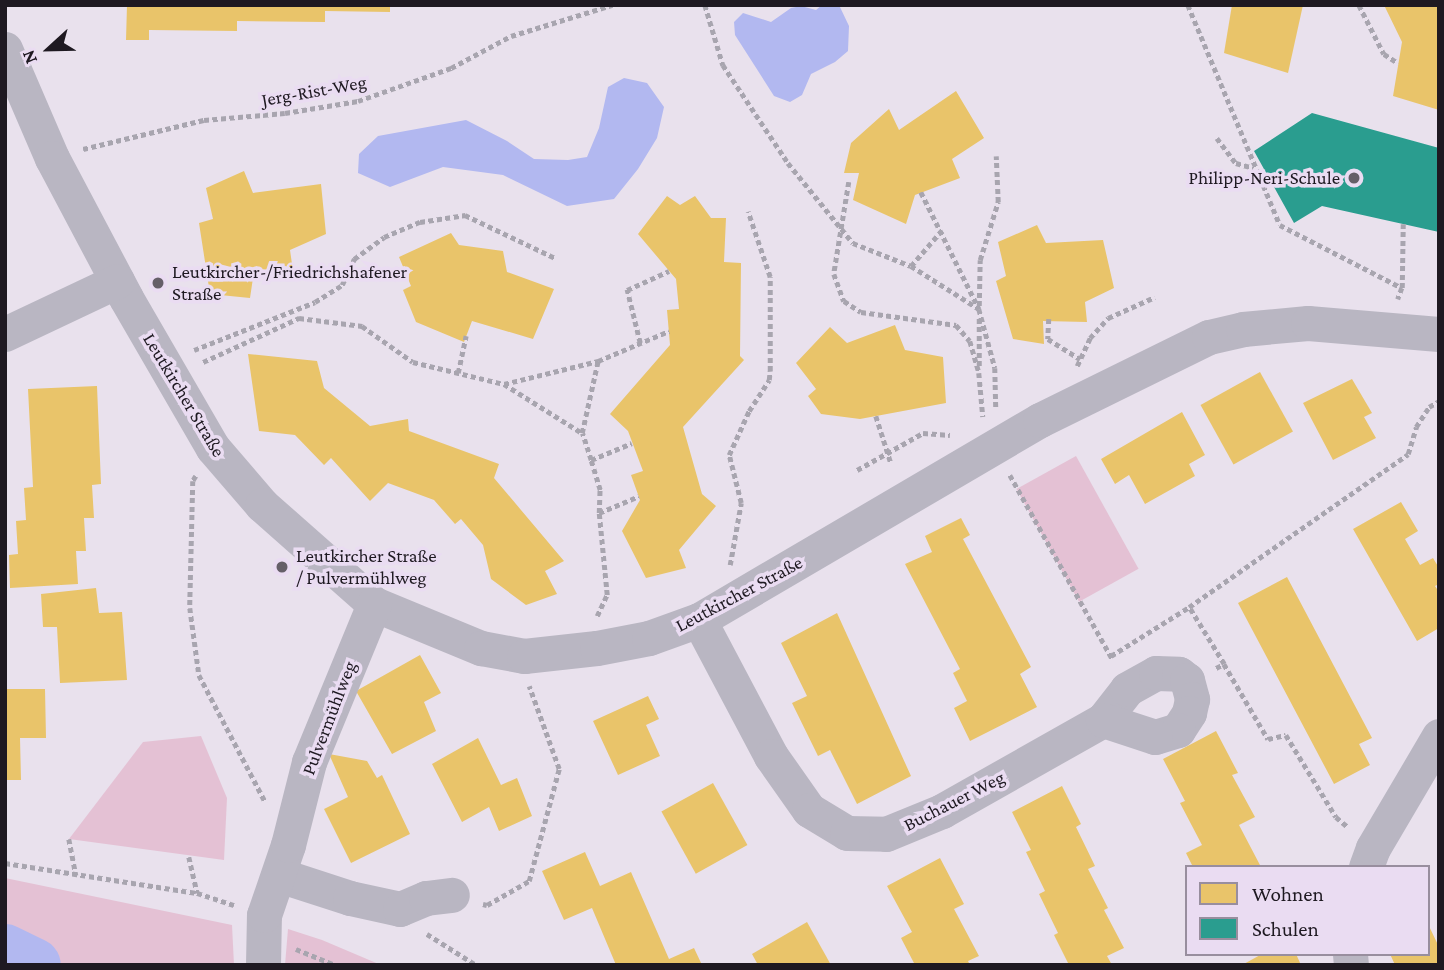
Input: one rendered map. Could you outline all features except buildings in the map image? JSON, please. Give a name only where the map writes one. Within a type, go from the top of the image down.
[{"type":"street","name":"Leutkircher Straße","points":[[5,49],[52,158],[117,281],[213,448],[262,505],[298,540],[374,604],[481,648],[524,656],[597,648],[649,638],[699,620],[1073,402],[1189,345],[1243,329],[1308,323],[1439,334]]},
{"type":"street","points":[[5,334],[117,281]]},
{"type":"street","name":"Pulvermühlweg","points":[[263,965],[264,915],[284,860],[309,762],[374,604]]},
{"type":"street","name":"Buchauer Weg","points":[[699,620],[771,757],[809,810],[847,834],[886,834],[942,811],[1103,720],[1127,689],[1156,673],[1179,674],[1187,680]]},
{"type":"street","points":[[1103,720],[1155,737],[1178,730],[1189,713],[1192,699],[1187,680]]},
{"type":"street","points":[[1370,858],[1439,736]]},
{"type":"street","points":[[284,860],[350,898],[400,909],[426,898],[452,895]]},
{"type":"path","name":"Jerg-Rist-Weg","points":[[52,158],[204,120],[285,113],[358,101],[451,68],[511,36],[612,5]]},
{"type":"path","points":[[705,5],[723,65],[788,163],[853,243],[911,266],[979,309]]},
{"type":"path","points":[[1188,5],[1254,169],[1280,225],[1402,288]]},
{"type":"path","points":[[1359,5],[1384,54],[1398,64]]},
{"type":"path","points":[[1217,138],[1236,163],[1254,169]]},
{"type":"path","points":[[996,156],[998,202],[980,260],[979,373],[984,428],[1001,443]]},
{"type":"path","points":[[849,182],[834,274],[844,301],[861,312],[956,325],[970,341],[979,373]]},
{"type":"path","points":[[921,192],[979,309],[995,368],[996,414],[1001,443],[1104,644]]},
{"type":"path","points":[[730,560],[741,503],[729,456],[748,411],[769,380],[770,371],[769,276],[748,212]]},
{"type":"path","points":[[164,363],[315,302],[342,285],[354,260],[384,237],[420,222],[465,215],[555,258]]},
{"type":"path","points":[[1383,331],[1402,288],[1403,224]]},
{"type":"path","points":[[911,266],[942,230]]},
{"type":"path","points":[[640,343],[627,290],[668,271]]},
{"type":"path","points":[[1073,402],[1075,376],[1090,338],[1108,318],[1155,298]]},
{"type":"path","points":[[203,362],[299,318],[362,326],[413,362],[504,384],[582,433]]},
{"type":"path","points":[[1049,319],[1048,339],[1080,359]]},
{"type":"path","points":[[504,384],[598,361],[669,331]]},
{"type":"path","points":[[458,373],[466,336]]},
{"type":"path","points":[[592,626],[607,594],[599,513],[600,490],[582,433],[598,361]]},
{"type":"path","points":[[1111,656],[1189,607],[1408,454],[1416,426],[1429,407],[1439,401]]},
{"type":"path","points":[[876,416],[891,463]]},
{"type":"path","points":[[857,470],[923,433],[943,433],[1001,443]]},
{"type":"path","points":[[591,460],[632,443]]},
{"type":"path","points":[[213,448],[193,481],[190,608],[199,675],[284,860]]},
{"type":"path","points":[[599,513],[639,496]]},
{"type":"path","points":[[1189,607],[1268,739],[1286,735],[1336,817],[1370,858]]},
{"type":"path","points":[[452,895],[486,905],[529,881],[559,769],[530,687],[524,656]]},
{"type":"path","points":[[1187,680],[1224,664]]},
{"type":"path","points":[[69,839],[76,875]]},
{"type":"path","points":[[189,857],[197,893]]},
{"type":"path","points":[[5,863],[197,893],[264,915]]},
{"type":"path","points":[[400,909],[429,936],[476,965]]},
{"type":"shaded area","points":[[1076,456],[1139,569],[1079,602],[1017,489]]},
{"type":"shaded area","points":[[201,736],[227,798],[224,860],[69,839],[143,742]]},
{"type":"shaded area","points":[[5,878],[232,925],[234,965],[5,965]]},
{"type":"shaded area","points":[[288,929],[322,940],[381,965],[285,965]]},
{"type":"water","points":[[822,5],[839,5],[849,26],[848,51],[835,62],[811,74],[802,95],[790,102],[774,96],[735,35],[734,22],[743,13],[771,22],[791,8],[801,6],[816,10]]},
{"type":"water","points":[[624,78],[647,83],[664,107],[657,138],[638,169],[614,199],[567,206],[503,175],[443,167],[390,187],[358,173],[359,154],[378,136],[466,120],[507,141],[534,159],[568,160],[587,157],[599,128],[608,87]]},
{"type":"waterway","points":[[5,951],[34,965]]},
{"type":"place","name":"Philipp-Neri-Schule","points":[[1354,178]]},
{"type":"place","name":"Leutkircher-/Friedrichshafener Straße","points":[[158,283]]},
{"type":"place","name":"Leutkircher Straße / Pulvermühlweg","points":[[282,567]]}]
